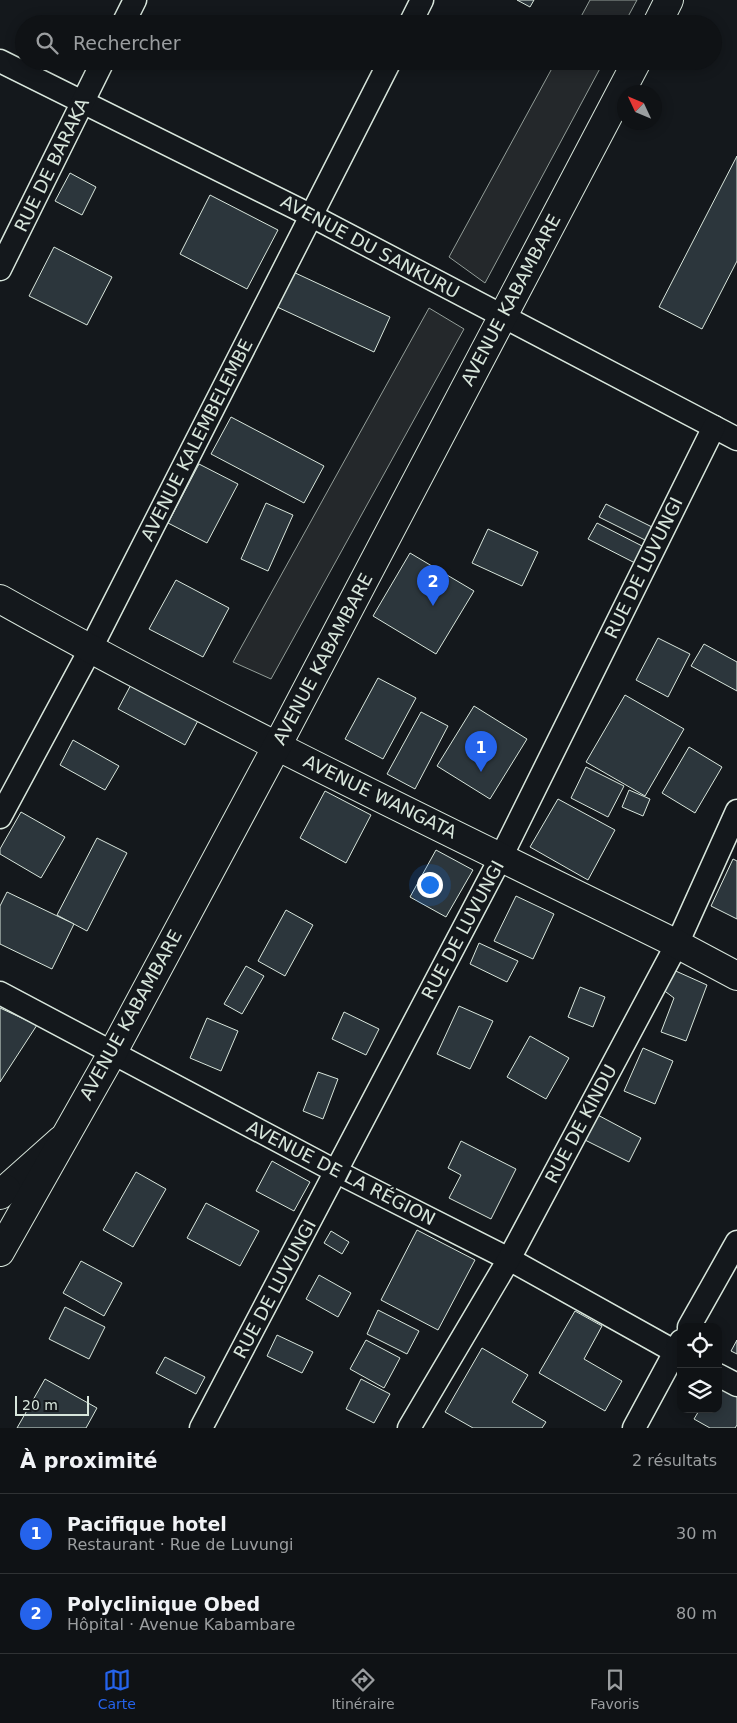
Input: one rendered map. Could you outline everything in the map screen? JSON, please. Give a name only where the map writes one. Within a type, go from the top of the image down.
[{"type":"main road","points":[[662,15],[670,0]]},
{"type":"main road","name":"AVENUE KABAMBARE","points":[[0,1252],[61,1140],[112,1052],[277,746],[632,70]]},
{"type":"main road","name":"AVENUE WANGATA","points":[[0,599],[90,650],[277,746],[677,944],[737,976]]},
{"type":"main road","points":[[3,1192],[61,1140]]},
{"type":"street","points":[[127,15],[135,0]]},
{"type":"street","points":[[414,15],[422,0]]},
{"type":"street","name":"AVENUE DU SANKURU","points":[[0,60],[15,67]]},
{"type":"street","name":"AVENUE DU SANKURU","points":[[20,70],[310,215],[456,294],[503,315],[737,438]]},
{"type":"street","name":"RUE DE BARAKA","points":[[0,269],[99,70]]},
{"type":"street","name":"AVENUE KALEMBELEMBE","points":[[0,817],[90,650],[385,70]]},
{"type":"street","name":"RUE DE LUVUNGI","points":[[201,1428],[501,857],[714,427]]},
{"type":"street","name":"RUE DE KINDU","points":[[409,1428],[509,1259],[677,944],[737,811]]},
{"type":"street","name":"AVENUE DE LA RÉGION","points":[[0,994],[337,1172],[509,1259],[677,1348]]},
{"type":"street","points":[[691,1323],[737,1242]]},
{"type":"street","points":[[634,1428],[677,1353]]},
{"type":"street","points":[[722,1377],[737,1385]]},
{"type":"shaded area","points":[[590,0],[637,0],[629,15],[582,15]]},
{"type":"shaded area","points":[[551,70],[599,70],[485,283],[449,257]]},
{"type":"shaded area","points":[[429,308],[464,329],[271,679],[233,662]]},
{"type":"building","points":[[517,0],[534,0],[530,7]]},
{"type":"building","points":[[737,156],[737,261],[702,329],[659,307]]},
{"type":"building","points":[[70,173],[96,187],[82,215],[55,201]]},
{"type":"building","points":[[210,195],[278,230],[247,289],[180,254]]},
{"type":"building","points":[[54,247],[112,277],[87,325],[29,296]]},
{"type":"building","points":[[291,271],[390,317],[374,352],[275,306]]},
{"type":"building","points":[[231,417],[324,466],[304,503],[211,454]]},
{"type":"building","points":[[199,464],[238,484],[207,543],[168,523]]},
{"type":"building","points":[[266,503],[293,515],[268,571],[241,559]]},
{"type":"building","points":[[606,504],[654,528],[647,541],[599,517]]},
{"type":"building","points":[[597,523],[646,548],[637,564],[588,539]]},
{"type":"building","points":[[488,529],[538,552],[522,586],[472,563]]},
{"type":"building","points":[[410,553],[474,591],[436,654],[373,616]]},
{"type":"building","points":[[176,580],[229,608],[203,657],[149,629]]},
{"type":"building","points":[[658,638],[690,654],[668,697],[636,680]]},
{"type":"building","points":[[704,644],[737,662],[737,691],[691,666]]},
{"type":"building","points":[[378,678],[416,698],[383,759],[345,739]]},
{"type":"building","points":[[134,679],[201,715],[185,745],[118,709]]},
{"type":"building","points":[[625,695],[684,729],[645,796],[586,762]]},
{"type":"building","points":[[474,706],[527,739],[490,799],[437,766]]},
{"type":"building","points":[[421,712],[448,726],[415,789],[387,774]]},
{"type":"building","points":[[73,740],[119,766],[105,790],[60,765]]},
{"type":"building","points":[[689,747],[722,767],[695,813],[662,793]]},
{"type":"building","points":[[586,767],[624,786],[608,817],[571,798]]},
{"type":"building","points":[[629,790],[650,799],[643,816],[622,807]]},
{"type":"building","points":[[325,791],[371,815],[346,863],[300,838]]},
{"type":"building","points":[[558,799],[615,830],[588,880],[530,847]]},
{"type":"building","points":[[21,812],[65,837],[41,878],[0,854],[0,849]]},
{"type":"building","points":[[97,838],[127,853],[87,931],[57,915]]},
{"type":"building","points":[[436,850],[473,870],[446,917],[410,897]]},
{"type":"building","points":[[733,859],[737,861],[737,919],[711,906]]},
{"type":"building","points":[[7,892],[74,924],[52,969],[0,944],[0,906]]},
{"type":"building","points":[[516,896],[554,914],[533,959],[494,941]]},
{"type":"building","points":[[286,910],[313,925],[285,976],[258,961]]},
{"type":"building","points":[[479,943],[518,961],[507,982],[470,964]]},
{"type":"building","points":[[246,966],[264,976],[242,1014],[224,1004]]},
{"type":"building","points":[[669,968],[707,985],[686,1041],[661,1032],[674,998],[658,986]]},
{"type":"building","points":[[580,987],[605,997],[593,1027],[568,1017]]},
{"type":"building","points":[[459,1006],[493,1021],[470,1069],[437,1054]]},
{"type":"building","points":[[0,1008],[37,1025],[0,1082]]},
{"type":"building","points":[[344,1012],[379,1029],[366,1055],[332,1039]]},
{"type":"building","points":[[207,1018],[238,1031],[221,1071],[190,1058]]},
{"type":"building","points":[[530,1036],[569,1058],[546,1099],[507,1077]]},
{"type":"building","points":[[643,1048],[673,1061],[655,1104],[624,1091]]},
{"type":"building","points":[[318,1072],[338,1079],[323,1119],[303,1111]]},
{"type":"building","points":[[594,1113],[641,1138],[629,1162],[581,1138]]},
{"type":"building","points":[[461,1141],[516,1169],[491,1219],[449,1198],[461,1175],[448,1168]]},
{"type":"building","points":[[272,1161],[310,1182],[294,1211],[256,1191]]},
{"type":"building","points":[[136,1172],[166,1189],[133,1247],[103,1230]]},
{"type":"building","points":[[206,1203],[259,1231],[240,1266],[187,1238]]},
{"type":"building","points":[[417,1230],[475,1260],[438,1330],[381,1300]]},
{"type":"building","points":[[331,1231],[349,1242],[342,1254],[324,1243]]},
{"type":"building","points":[[81,1261],[122,1283],[104,1316],[63,1293]]},
{"type":"building","points":[[319,1275],[351,1293],[338,1317],[306,1299]]},
{"type":"building","points":[[65,1307],[105,1327],[89,1359],[49,1339]]},
{"type":"building","points":[[378,1310],[419,1331],[407,1354],[367,1334]]},
{"type":"building","points":[[575,1311],[602,1326],[584,1359],[622,1381],[605,1411],[539,1373]]},
{"type":"building","points":[[277,1335],[313,1352],[302,1373],[267,1356]]},
{"type":"building","points":[[366,1340],[400,1358],[384,1388],[350,1369]]},
{"type":"building","points":[[737,1340],[737,1354],[731,1351]]},
{"type":"building","points":[[482,1348],[528,1375],[512,1402],[546,1422],[542,1428],[473,1428],[445,1412]]},
{"type":"building","points":[[165,1357],[205,1377],[196,1394],[156,1373]]},
{"type":"building","points":[[45,1379],[97,1408],[86,1428],[17,1428]]},
{"type":"building","points":[[361,1379],[390,1394],[374,1423],[346,1409]]},
{"type":"building","points":[[722,1384],[737,1392],[737,1425],[735,1428],[710,1428],[694,1419],[698,1413],[722,1413]]},
{"type":"place","name":"Polyclinique Obed","points":[[433,606]]},
{"type":"place","name":"Pacifique hotel","points":[[481,772]]}]
